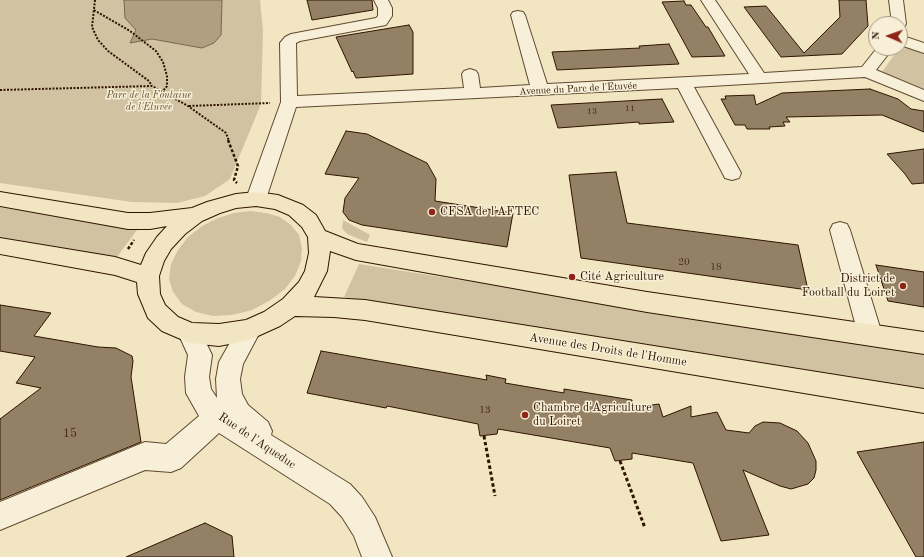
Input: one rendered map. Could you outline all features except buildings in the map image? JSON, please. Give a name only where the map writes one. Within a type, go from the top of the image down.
[{"type":"main road","points":[[249,194],[278,202],[296,210],[309,221],[318,237],[320,253],[316,271],[307,289],[291,306],[272,320],[249,330],[219,335],[190,333],[170,324],[156,311],[149,294],[148,276],[154,259],[164,243],[178,228],[194,216],[249,194]]},
{"type":"main road","points":[[0,200],[128,221],[150,221],[194,216]]},
{"type":"main road","points":[[318,237],[364,254],[647,302],[924,343]]},
{"type":"main road","points":[[0,246],[115,266],[148,276]]},
{"type":"main road","name":"Avenue des Droits de l'Homme","points":[[291,306],[334,307],[365,310],[924,401]]},
{"type":"street","points":[[249,194],[289,102],[288,43],[290,40],[296,37],[381,22],[386,16],[385,8],[381,0]]},
{"type":"street","points":[[708,0],[760,79]]},
{"type":"street","points":[[896,0],[898,16]]},
{"type":"street","points":[[518,15],[540,90]]},
{"type":"street","points":[[908,43],[924,48]]},
{"type":"street","points":[[879,56],[867,72],[924,96]]},
{"type":"street","name":"Avenue du Parc de l'Etuvée","points":[[289,102],[473,94],[867,72]]},
{"type":"street","points":[[470,74],[473,94]]},
{"type":"street","points":[[683,83],[732,173]]},
{"type":"street","points":[[840,230],[870,334]]},
{"type":"street","name":"Rue de l'Aqueduc","points":[[249,330],[231,362],[228,379],[229,396],[239,414],[313,477]]},
{"type":"street","name":"Rue de l'Aqueduc","points":[[190,333],[200,355],[198,377],[199,393],[207,406],[226,422],[340,494],[352,507],[364,527],[377,557]]},
{"type":"street","points":[[0,516],[145,456],[171,458],[218,416]]},
{"type":"path","points":[[95,0],[92,27],[98,40],[108,51],[149,81],[152,86]]},
{"type":"path","points":[[94,10],[141,38],[156,51],[163,62],[167,76],[167,86],[163,91]]},
{"type":"path","points":[[0,90],[152,86],[188,106],[226,133],[238,166],[234,180],[249,194]]},
{"type":"path","points":[[188,106],[289,102]]},
{"type":"path","points":[[126,252],[138,236]]},
{"type":"path","points":[[484,436],[495,496]]},
{"type":"path","points":[[620,461],[645,528]]},
{"type":"green space","name":"Parc de la Fontaine de l'Etuvée","points":[[0,0],[260,0],[263,31],[261,104],[230,179],[205,196],[177,203],[132,202],[0,183]]},
{"type":"green space","points":[[911,47],[924,51],[924,92],[882,72],[894,56],[908,56],[908,48]]},
{"type":"green space","points":[[0,207],[137,230],[117,257],[0,237]]},
{"type":"green space","points":[[251,211],[280,217],[291,225],[299,235],[302,248],[301,261],[295,276],[285,289],[269,301],[252,310],[232,315],[213,316],[196,312],[182,304],[173,292],[169,279],[171,264],[178,250],[188,237],[202,226],[218,218],[234,213]]},
{"type":"green space","points":[[343,220],[370,235],[367,242],[347,234],[342,228]]},
{"type":"green space","points":[[359,264],[924,353],[924,393],[725,363],[344,297]]},
{"type":"shaded area","points":[[124,0],[222,0],[221,35],[214,43],[202,48],[152,39],[130,43],[136,30],[125,18]]},
{"type":"place","name":"CFSA de l'AFTEC","points":[[432,212]]},
{"type":"place","name":"Cité Agriculture","points":[[572,277]]},
{"type":"place","name":"District de Football du Loiret","points":[[903,286]]},
{"type":"place","name":"Chambre d'Agriculture du Loiret","points":[[525,415]]}]
